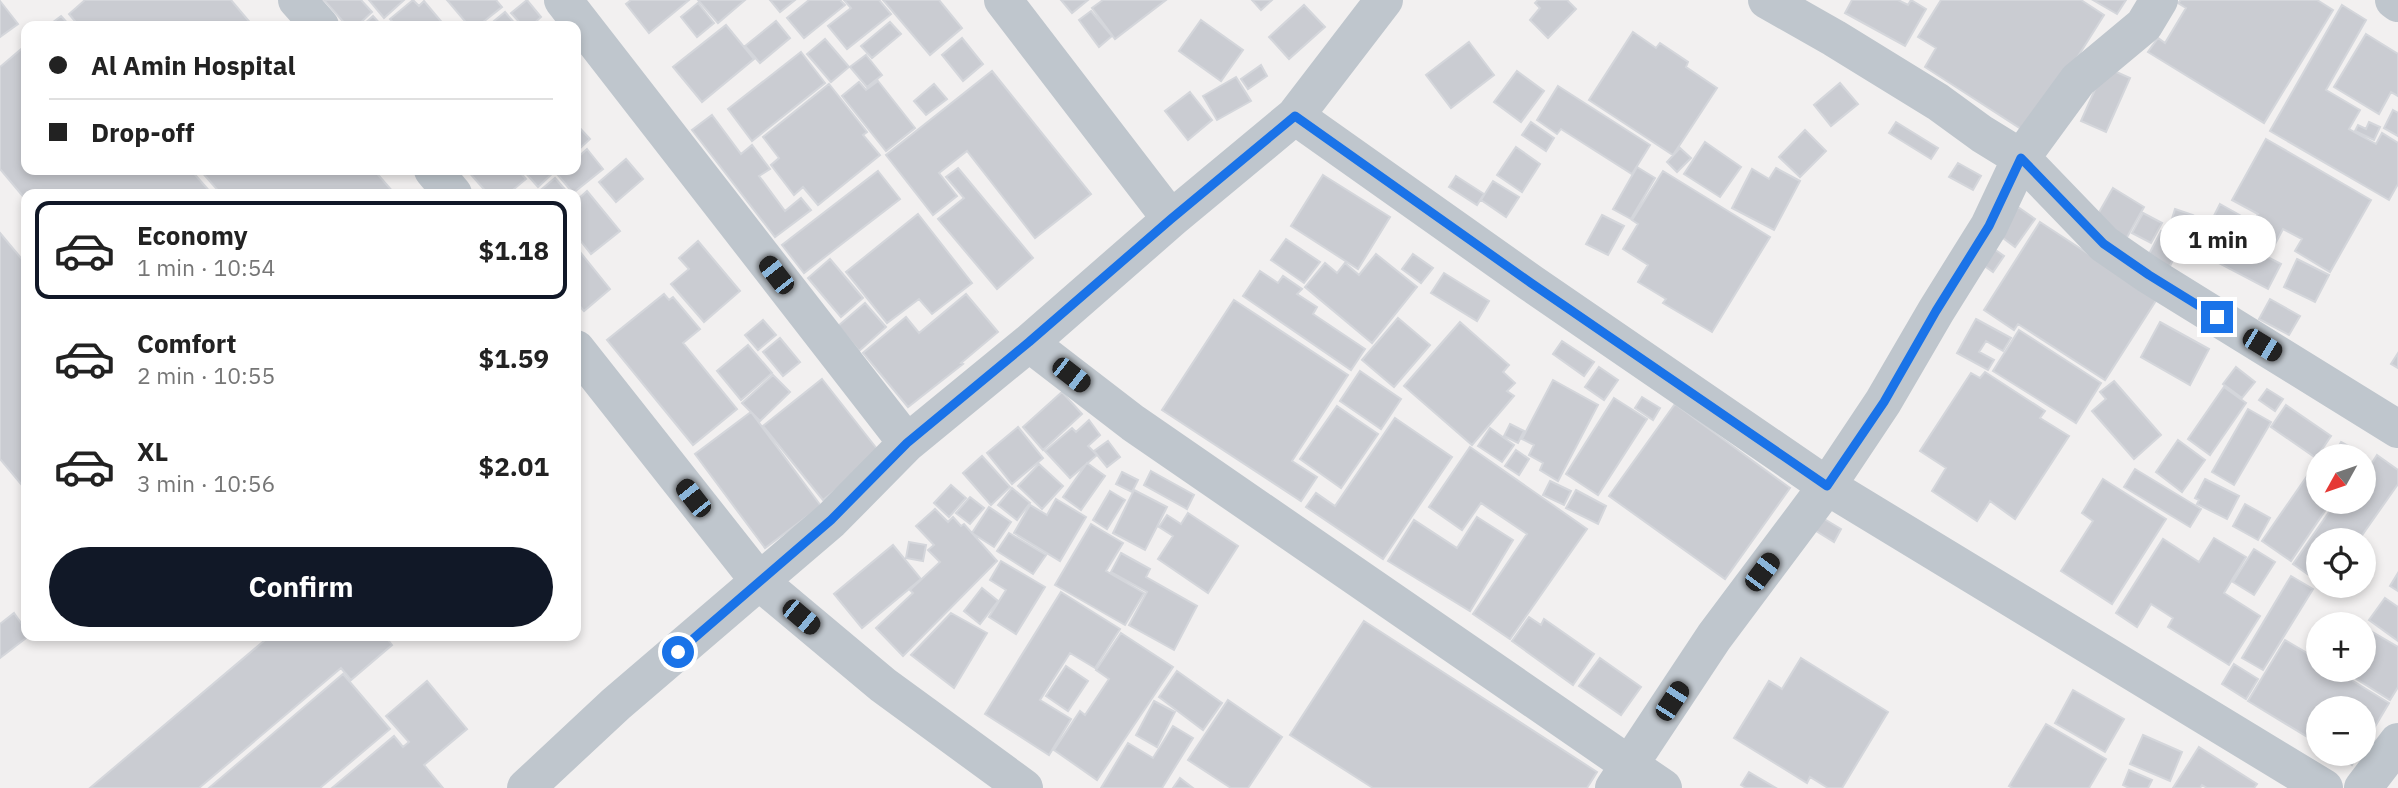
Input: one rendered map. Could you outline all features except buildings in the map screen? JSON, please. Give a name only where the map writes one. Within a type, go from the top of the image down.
[{"type":"street","points":[[297,0],[316,21]]},
{"type":"street","points":[[563,0],[579,21]]},
{"type":"street","points":[[1003,0],[1171,219]]},
{"type":"street","points":[[526,788],[616,704],[831,520],[907,443],[1295,116],[1384,0]]},
{"type":"street","points":[[1767,0],[1835,38],[1938,102],[1982,135],[2021,158],[2104,244],[2149,275],[2398,429]]},
{"type":"street","points":[[1622,777],[1714,637],[1827,486],[1884,402],[1989,226],[2021,158],[2078,80],[2144,25],[2160,0]]},
{"type":"street","points":[[581,23],[907,443]]},
{"type":"street","points":[[1295,116],[1531,283],[1827,486],[2324,788]]},
{"type":"street","points":[[437,175],[449,189]]},
{"type":"street","points":[[1029,342],[1133,423],[1622,777],[1663,788]]},
{"type":"street","points":[[581,355],[760,582],[883,685],[1024,788]]},
{"type":"street","points":[[2363,788],[2398,742]]},
{"type":"route","points":[[678,652],[831,520],[907,443],[1295,116],[1531,283],[1827,486],[1884,402],[1989,226],[2021,158],[2104,244],[2217,317]]}]
